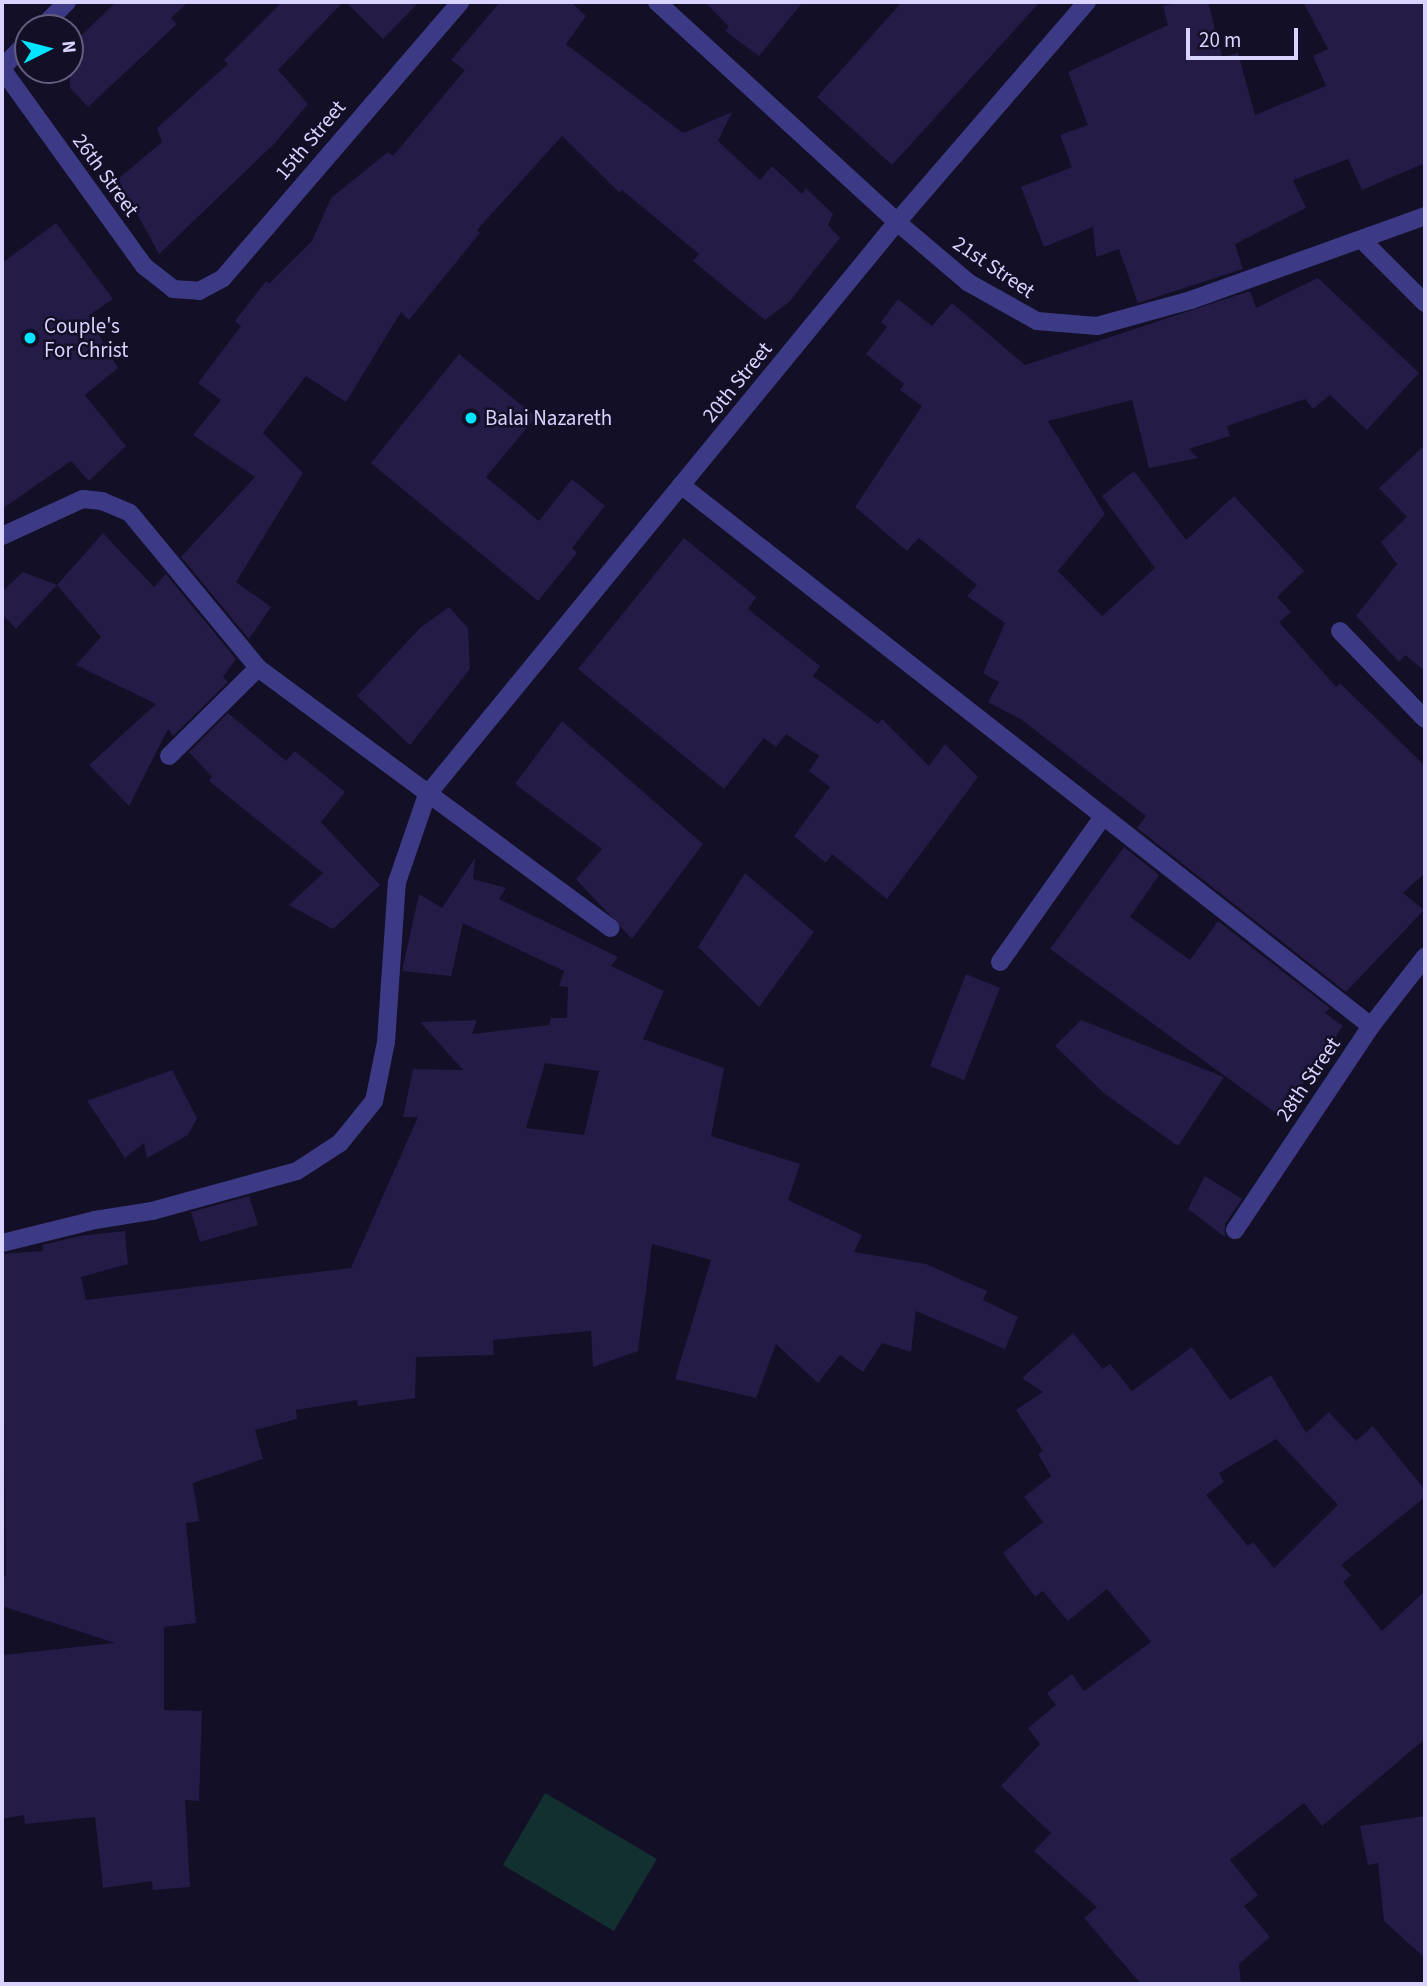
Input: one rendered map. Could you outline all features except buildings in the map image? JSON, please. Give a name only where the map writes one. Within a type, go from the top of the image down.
[{"type":"street","name":"15th Street","points":[[185,292],[210,287],[223,278],[460,2]]},
{"type":"street","name":"21st Street","points":[[657,2],[897,222],[969,283],[1008,309],[1037,321],[1070,327],[1097,326],[1191,300],[1363,241],[1425,216]]},
{"type":"street","name":"20th Street","points":[[427,795],[897,222],[1087,2]]},
{"type":"street","points":[[2,69],[14,56]]},
{"type":"street","name":"26th Street","points":[[2,69],[144,266],[160,282],[185,292]]},
{"type":"street","points":[[1363,241],[1425,303]]},
{"type":"street","points":[[681,485],[1102,818],[1371,1026]]},
{"type":"street","points":[[2,536],[83,499],[116,505],[130,513],[258,668],[611,928]]},
{"type":"street","points":[[1340,631],[1425,719]]},
{"type":"street","points":[[169,756],[258,668]]},
{"type":"street","points":[[2,1243],[152,1211],[297,1171],[340,1143],[374,1101],[386,1042],[397,882],[427,795]]},
{"type":"street","points":[[1000,962],[1102,818]]},
{"type":"street","name":"28th Street","points":[[1235,1230],[1371,1026],[1425,957]]},
{"type":"green space","points":[[545,1793],[657,1859],[614,1931],[503,1865]]},
{"type":"place","name":"Couple's For Christ","points":[[30,338]]},
{"type":"place","name":"Balai Nazareth","points":[[471,418]]}]
